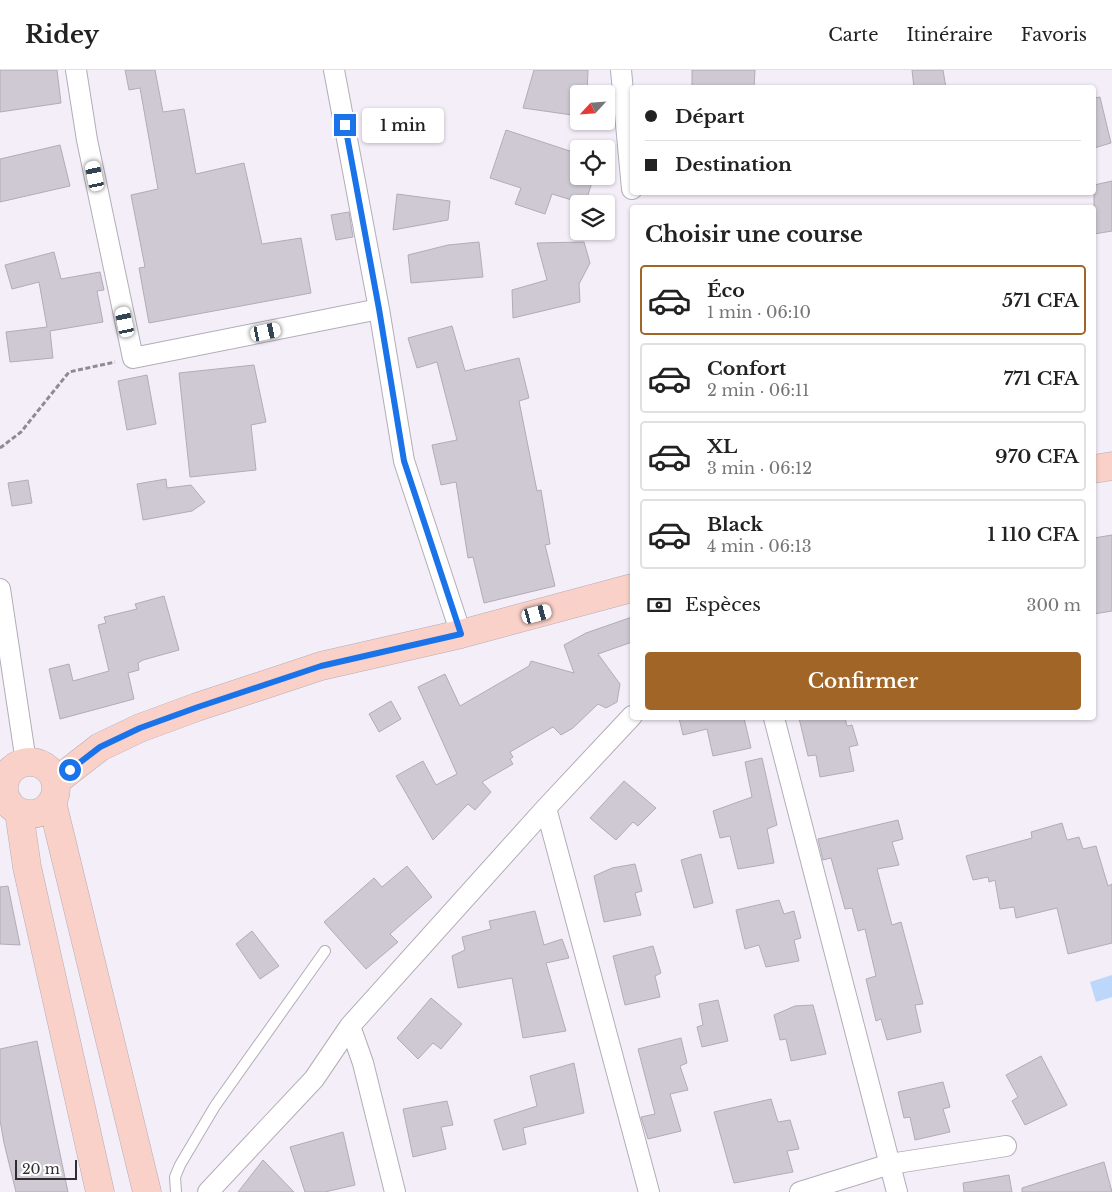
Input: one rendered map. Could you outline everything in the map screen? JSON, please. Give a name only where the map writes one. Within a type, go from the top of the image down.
[{"type":"street","points":[[76,70],[87,140],[133,358],[379,309]]},
{"type":"street","points":[[334,70],[379,309],[404,461],[461,634]]},
{"type":"street","points":[[621,70],[630,161]]},
{"type":"street","points":[[1096,469],[1112,466]]},
{"type":"street","points":[[0,589],[26,762]]},
{"type":"street","points":[[8,806],[28,814],[38,813],[54,792],[100,747],[140,728],[198,707],[321,666],[461,634],[630,589]]},
{"type":"street","points":[[208,1192],[314,1079],[350,1026],[546,808],[630,718]]},
{"type":"street","points":[[775,720],[897,1192]]},
{"type":"street","points":[[100,1192],[27,867],[4,790],[9,771],[26,762],[45,766],[52,773],[54,792],[147,1192]]},
{"type":"street","points":[[546,808],[649,1192]]},
{"type":"street","points":[[350,1026],[363,1063],[395,1192]]},
{"type":"street","points":[[800,1192],[890,1164],[1006,1146]]},
{"type":"lane","points":[[176,1192],[175,1177],[180,1165],[215,1106],[325,951]]},
{"type":"path","points":[[0,448],[21,432],[69,372],[133,358]]},
{"type":"water","points":[[1112,975],[1112,997],[1096,1002],[1090,982]]},
{"type":"building","points":[[0,70],[57,70],[61,103],[0,112]]},
{"type":"building","points":[[125,70],[155,70],[163,112],[184,109],[196,174],[244,163],[262,244],[301,238],[311,293],[149,323],[139,268],[145,267],[131,195],[158,189],[140,88],[129,90]]},
{"type":"building","points":[[534,70],[588,70],[587,85],[570,85],[570,115],[523,108]]},
{"type":"building","points":[[692,70],[755,70],[754,85],[692,85]]},
{"type":"building","points":[[912,70],[943,70],[946,85],[914,85]]},
{"type":"building","points":[[1100,97],[1111,143],[1096,147],[1096,98]]},
{"type":"building","points":[[506,130],[570,151],[570,185],[591,185],[588,195],[570,195],[570,199],[552,194],[545,214],[515,204],[521,188],[490,178]]},
{"type":"building","points":[[60,145],[70,186],[0,202],[0,159]]},
{"type":"building","points":[[1112,181],[1112,231],[1096,234],[1094,195],[1096,195],[1096,185]]},
{"type":"building","points":[[397,194],[450,201],[448,220],[393,230]]},
{"type":"building","points":[[349,212],[353,237],[336,240],[331,215]]},
{"type":"building","points":[[479,242],[483,277],[411,283],[408,255],[448,245]]},
{"type":"building","points":[[584,242],[590,263],[579,284],[580,302],[513,318],[512,290],[547,280],[537,243]]},
{"type":"building","points":[[54,252],[61,279],[100,272],[104,290],[97,291],[103,322],[50,331],[53,358],[10,362],[6,332],[47,327],[39,282],[12,289],[5,265]]},
{"type":"building","points":[[452,326],[465,371],[519,358],[529,398],[519,401],[537,491],[541,490],[550,544],[545,545],[555,586],[484,603],[473,557],[468,558],[456,482],[441,485],[432,445],[457,440],[437,362],[417,368],[408,338]]},
{"type":"building","points":[[254,365],[266,422],[251,425],[256,470],[190,477],[179,373]]},
{"type":"building","points":[[147,375],[156,424],[127,430],[118,381]]},
{"type":"building","points":[[166,479],[167,488],[191,485],[205,502],[192,511],[143,520],[137,484]]},
{"type":"building","points":[[28,480],[32,503],[12,506],[8,483]]},
{"type":"building","points":[[1112,535],[1112,611],[1096,614],[1096,538]]},
{"type":"building","points":[[164,596],[179,650],[143,660],[138,663],[139,670],[128,673],[134,699],[60,719],[49,669],[69,664],[73,681],[109,671],[98,625],[106,623],[104,617],[137,609],[135,604]]},
{"type":"building","points":[[630,618],[630,643],[598,654],[620,684],[617,702],[606,708],[598,704],[573,728],[561,735],[553,727],[510,752],[513,757],[510,759],[513,764],[482,782],[491,792],[475,810],[468,804],[433,840],[396,776],[423,761],[436,785],[457,774],[418,687],[445,674],[460,706],[529,666],[531,661],[574,673],[564,645],[586,633]]},
{"type":"building","points":[[391,701],[401,719],[379,732],[369,714]]},
{"type":"building","points":[[679,720],[744,720],[751,748],[713,756],[707,729],[683,735]]},
{"type":"building","points":[[799,720],[846,720],[847,726],[852,725],[858,745],[849,747],[854,771],[820,777],[816,755],[808,756]]},
{"type":"building","points":[[762,758],[777,825],[767,829],[774,863],[738,869],[730,836],[720,838],[713,811],[752,797],[745,762]]},
{"type":"building","points":[[624,781],[656,808],[638,826],[633,822],[616,840],[590,818]]},
{"type":"building","points":[[898,820],[903,839],[892,842],[899,865],[877,869],[892,925],[901,922],[923,1004],[915,1005],[921,1032],[887,1040],[881,1019],[876,1021],[866,979],[876,976],[865,929],[858,931],[852,908],[845,909],[831,858],[823,860],[818,839]]},
{"type":"building","points":[[1062,823],[1067,840],[1079,837],[1083,849],[1096,846],[1108,886],[1112,884],[1112,943],[1068,954],[1057,908],[1016,918],[1014,907],[1000,909],[995,880],[989,882],[988,877],[973,880],[966,856],[1032,838],[1031,832]]},
{"type":"building","points":[[701,854],[713,903],[694,908],[681,860]]},
{"type":"building","points":[[635,864],[642,891],[635,893],[641,915],[604,922],[594,876],[612,868]]},
{"type":"building","points":[[407,866],[432,897],[390,934],[398,942],[366,969],[324,922],[374,878],[382,887]]},
{"type":"building","points":[[8,886],[20,945],[0,944],[0,887]]},
{"type":"building","points":[[779,900],[784,914],[794,911],[801,938],[794,940],[799,961],[766,967],[759,945],[745,949],[736,910]]},
{"type":"building","points":[[535,911],[544,945],[562,939],[569,958],[546,963],[566,1031],[523,1038],[512,978],[458,988],[452,956],[465,950],[462,937],[491,929],[489,921]]},
{"type":"building","points":[[252,931],[279,966],[260,979],[236,944]]},
{"type":"building","points":[[653,946],[661,973],[655,976],[660,997],[625,1005],[613,956]]},
{"type":"building","points":[[431,998],[462,1024],[441,1049],[433,1043],[418,1059],[397,1038]]},
{"type":"building","points":[[718,1000],[728,1041],[702,1047],[697,1027],[703,1025],[699,1004]]},
{"type":"building","points":[[813,1005],[826,1054],[791,1061],[786,1039],[780,1040],[774,1015],[795,1006]]},
{"type":"building","points":[[681,1038],[687,1063],[680,1066],[688,1090],[670,1094],[681,1131],[648,1139],[641,1117],[655,1114],[638,1049]]},
{"type":"building","points":[[37,1041],[68,1192],[16,1192],[4,1143],[0,1120],[0,1049]]},
{"type":"building","points":[[1041,1056],[1067,1105],[1025,1125],[1012,1101],[1018,1097],[1006,1075]]},
{"type":"building","points":[[574,1063],[584,1113],[523,1128],[526,1144],[503,1150],[494,1120],[537,1106],[530,1076]]},
{"type":"building","points":[[943,1082],[950,1107],[943,1109],[950,1132],[915,1140],[910,1117],[904,1118],[898,1092]]},
{"type":"building","points":[[771,1099],[778,1122],[790,1120],[799,1149],[787,1151],[793,1172],[734,1183],[714,1112]]},
{"type":"building","points":[[447,1101],[453,1125],[441,1127],[446,1149],[413,1157],[403,1109]]},
{"type":"building","points":[[343,1132],[355,1185],[325,1192],[305,1192],[290,1147]]},
{"type":"building","points":[[263,1160],[294,1192],[238,1192]]},
{"type":"building","points":[[1104,1162],[1112,1192],[1022,1192],[1022,1188]]},
{"type":"building","points":[[1009,1175],[1012,1192],[964,1192],[963,1183]]},
{"type":"route","points":[[70,770],[100,747],[140,728],[198,707],[321,666],[461,634],[404,461],[379,309],[345,125]]}]
